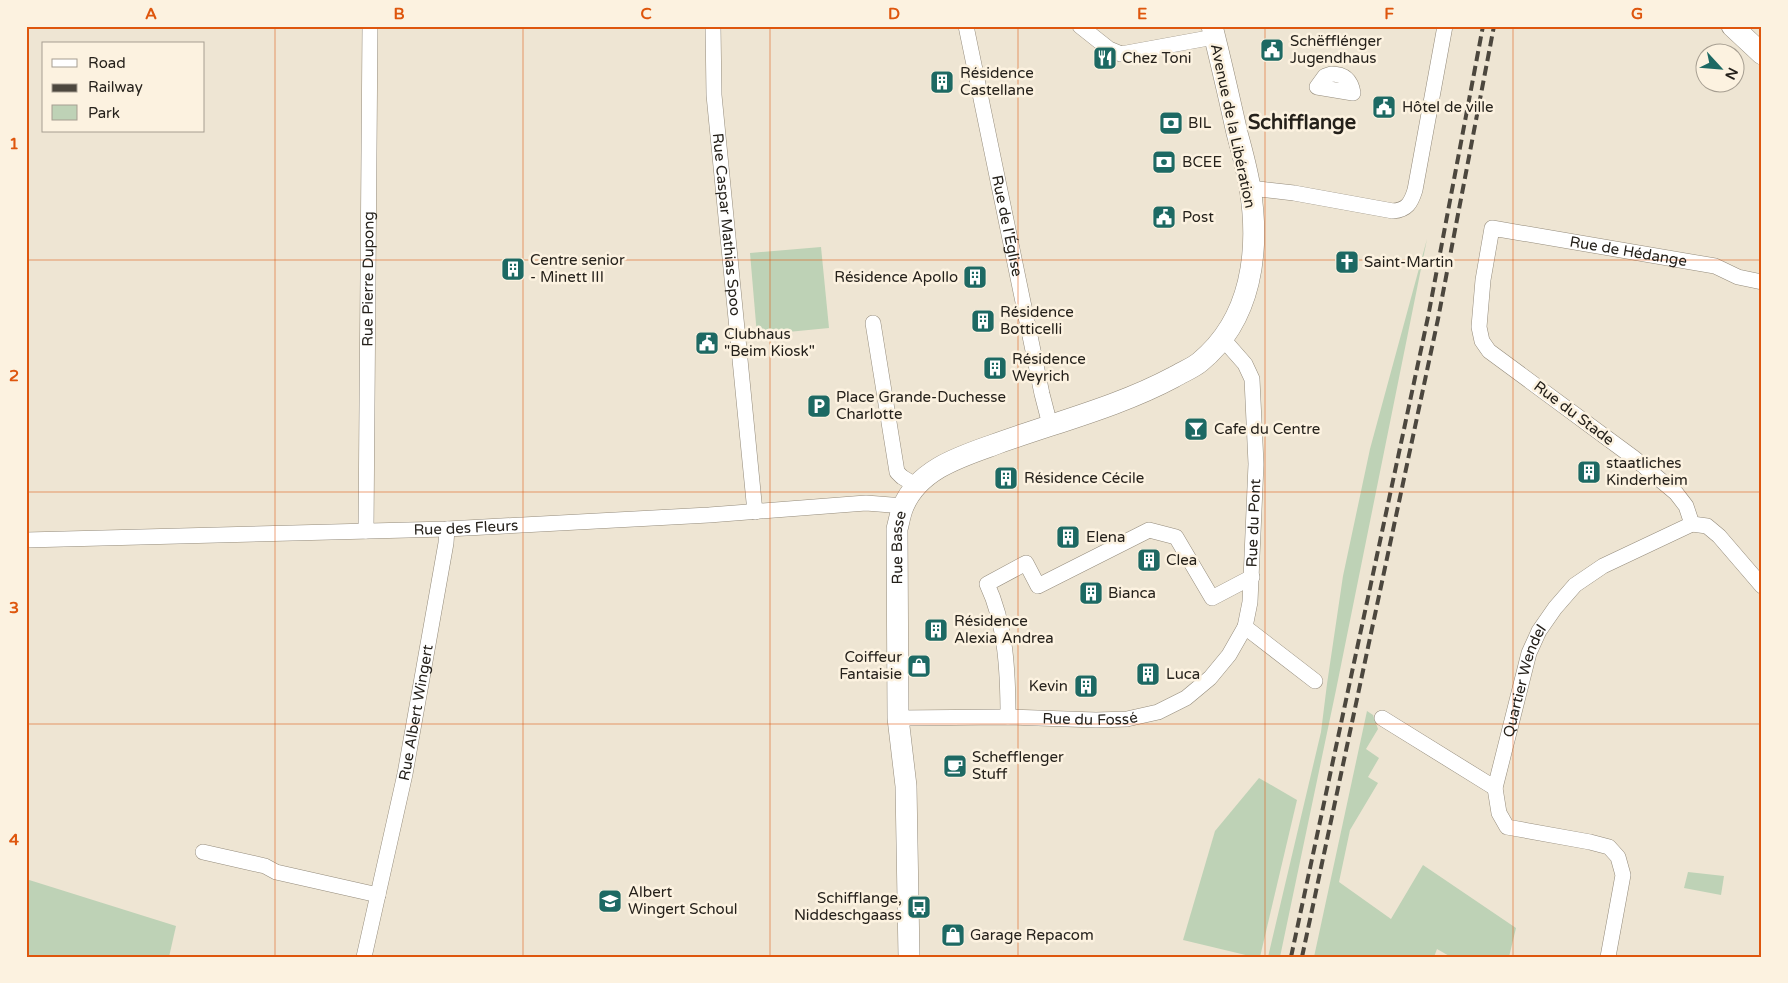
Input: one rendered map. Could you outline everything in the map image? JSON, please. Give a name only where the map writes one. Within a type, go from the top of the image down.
[{"type":"street","name":"Rue Pierre Dupong","points":[[366,531],[370,26]]},
{"type":"street","name":"Rue Caspar Mathias Spoo","points":[[713,26],[714,95],[755,512]]},
{"type":"street","name":"Rue de l'Église","points":[[966,26],[1050,425]]},
{"type":"street","points":[[1080,26],[1109,49],[1121,54],[1213,31]]},
{"type":"street","points":[[1250,188],[1294,193],[1393,211],[1401,210],[1408,206],[1415,190],[1445,26]]},
{"type":"street","points":[[1732,26],[1762,54]]},
{"type":"street","name":"Avenue de la Libération","points":[[1213,31],[1250,188],[1254,229],[1252,266],[1248,286],[1238,316],[1223,339]]},
{"type":"street","name":"Rue de Hédange","points":[[1492,228],[1715,266],[1738,277],[1762,282]]},
{"type":"street","name":"Rue du Stade","points":[[1492,228],[1478,327],[1482,341],[1489,351],[1634,458],[1676,494],[1686,506],[1692,524]]},
{"type":"street","points":[[873,323],[897,472],[916,486]]},
{"type":"street","name":"Rue Basse","points":[[909,957],[906,786],[898,718],[897,529],[904,506],[916,486],[929,474],[956,458],[1114,403],[1159,385],[1200,363],[1223,339]]},
{"type":"street","name":"Rue du Pont","points":[[1223,339],[1245,364],[1252,379],[1256,464],[1252,577],[1245,627]]},
{"type":"street","name":"Rue des Fleurs","points":[[26,540],[447,529],[755,512],[866,503],[904,506]]},
{"type":"street","points":[[1692,524],[1707,526],[1719,536],[1762,586]]},
{"type":"street","name":"Quartier Wendel","points":[[1495,788],[1529,653],[1539,631],[1555,608],[1576,585],[1603,566],[1692,524]]},
{"type":"street","name":"Rue Albert Wingert","points":[[364,957],[405,774],[447,529]]},
{"type":"street","points":[[1008,717],[1008,675],[996,602],[988,584],[1026,563],[1038,586],[1149,530],[1176,537],[1212,598],[1252,577]]},
{"type":"street","points":[[1245,627],[1316,681]]},
{"type":"street","name":"Rue du Fossé","points":[[898,718],[1008,717],[1104,720],[1127,719],[1158,712],[1186,698],[1210,678],[1229,655],[1245,627]]},
{"type":"street","points":[[1382,718],[1495,788],[1499,813],[1507,827],[1609,847],[1618,857],[1623,875],[1608,957]]},
{"type":"street","points":[[203,852],[265,866],[276,872],[378,895]]},
{"type":"green space","points":[[1427,239],[1280,957],[1268,957],[1321,732],[1343,576],[1370,449]]},
{"type":"green space","points":[[821,247],[829,328],[757,335],[750,253]]},
{"type":"green space","points":[[1367,711],[1373,715],[1378,729],[1366,749],[1379,758],[1368,777],[1378,783],[1350,830],[1339,882],[1391,919],[1423,865],[1516,928],[1509,957],[1451,957],[1437,949],[1434,957],[1314,957]]},
{"type":"green space","points":[[1259,778],[1297,800],[1260,957],[1254,957],[1183,940],[1215,831]]},
{"type":"green space","points":[[1688,872],[1724,876],[1721,895],[1684,888]]},
{"type":"green space","points":[[26,879],[176,926],[169,957],[26,957]]},
{"type":"railway","points":[[1291,957],[1428,317],[1483,26]]},
{"type":"railway","points":[[1302,957],[1438,319],[1494,26]]},
{"type":"place","name":"Schëfflénger Jugendhaus","points":[[1272,50]]},
{"type":"place","name":"Chez Toni","points":[[1105,58]]},
{"type":"place","name":"Résidence Castellane","points":[[942,82]]},
{"type":"place","name":"Hôtel de ville","points":[[1384,107]]},
{"type":"place","name":"BIL","points":[[1171,123]]},
{"type":"place","name":"BCEE","points":[[1164,162]]},
{"type":"place","name":"Post","points":[[1164,217]]},
{"type":"place","name":"Saint-Martin","points":[[1347,262]]},
{"type":"place","name":"Centre senior - Minett III","points":[[513,269]]},
{"type":"place","name":"Résidence Apollo","points":[[975,277]]},
{"type":"place","name":"Résidence Botticelli","points":[[983,321]]},
{"type":"place","name":"Clubhaus \"Beim Kiosk\"","points":[[707,343]]},
{"type":"place","name":"Résidence Weyrich","points":[[995,368]]},
{"type":"place","name":"Place Grande-Duchesse Charlotte","points":[[819,406]]},
{"type":"place","name":"Cafe du Centre","points":[[1196,429]]},
{"type":"place","name":"staatliches Kinderheim","points":[[1589,472]]},
{"type":"place","name":"Résidence Cécile","points":[[1006,478]]},
{"type":"place","name":"Elena","points":[[1068,537]]},
{"type":"place","name":"Clea","points":[[1149,560]]},
{"type":"place","name":"Bianca","points":[[1091,593]]},
{"type":"place","name":"Résidence Alexia Andrea","points":[[936,630]]},
{"type":"place","name":"Coiffeur Fantaisie","points":[[919,666]]},
{"type":"place","name":"Luca","points":[[1148,674]]},
{"type":"place","name":"Kevin","points":[[1086,686]]},
{"type":"place","name":"Schefflenger Stuff","points":[[955,766]]},
{"type":"place","name":"Albert Wingert Schoul","points":[[610,901]]},
{"type":"place","name":"Schifflange, Niddeschgaass","points":[[919,907]]},
{"type":"place","name":"Garage Repacom","points":[[953,935]]},
{"type":"district","name":"Schifflange","points":[[1302,122]]}]
